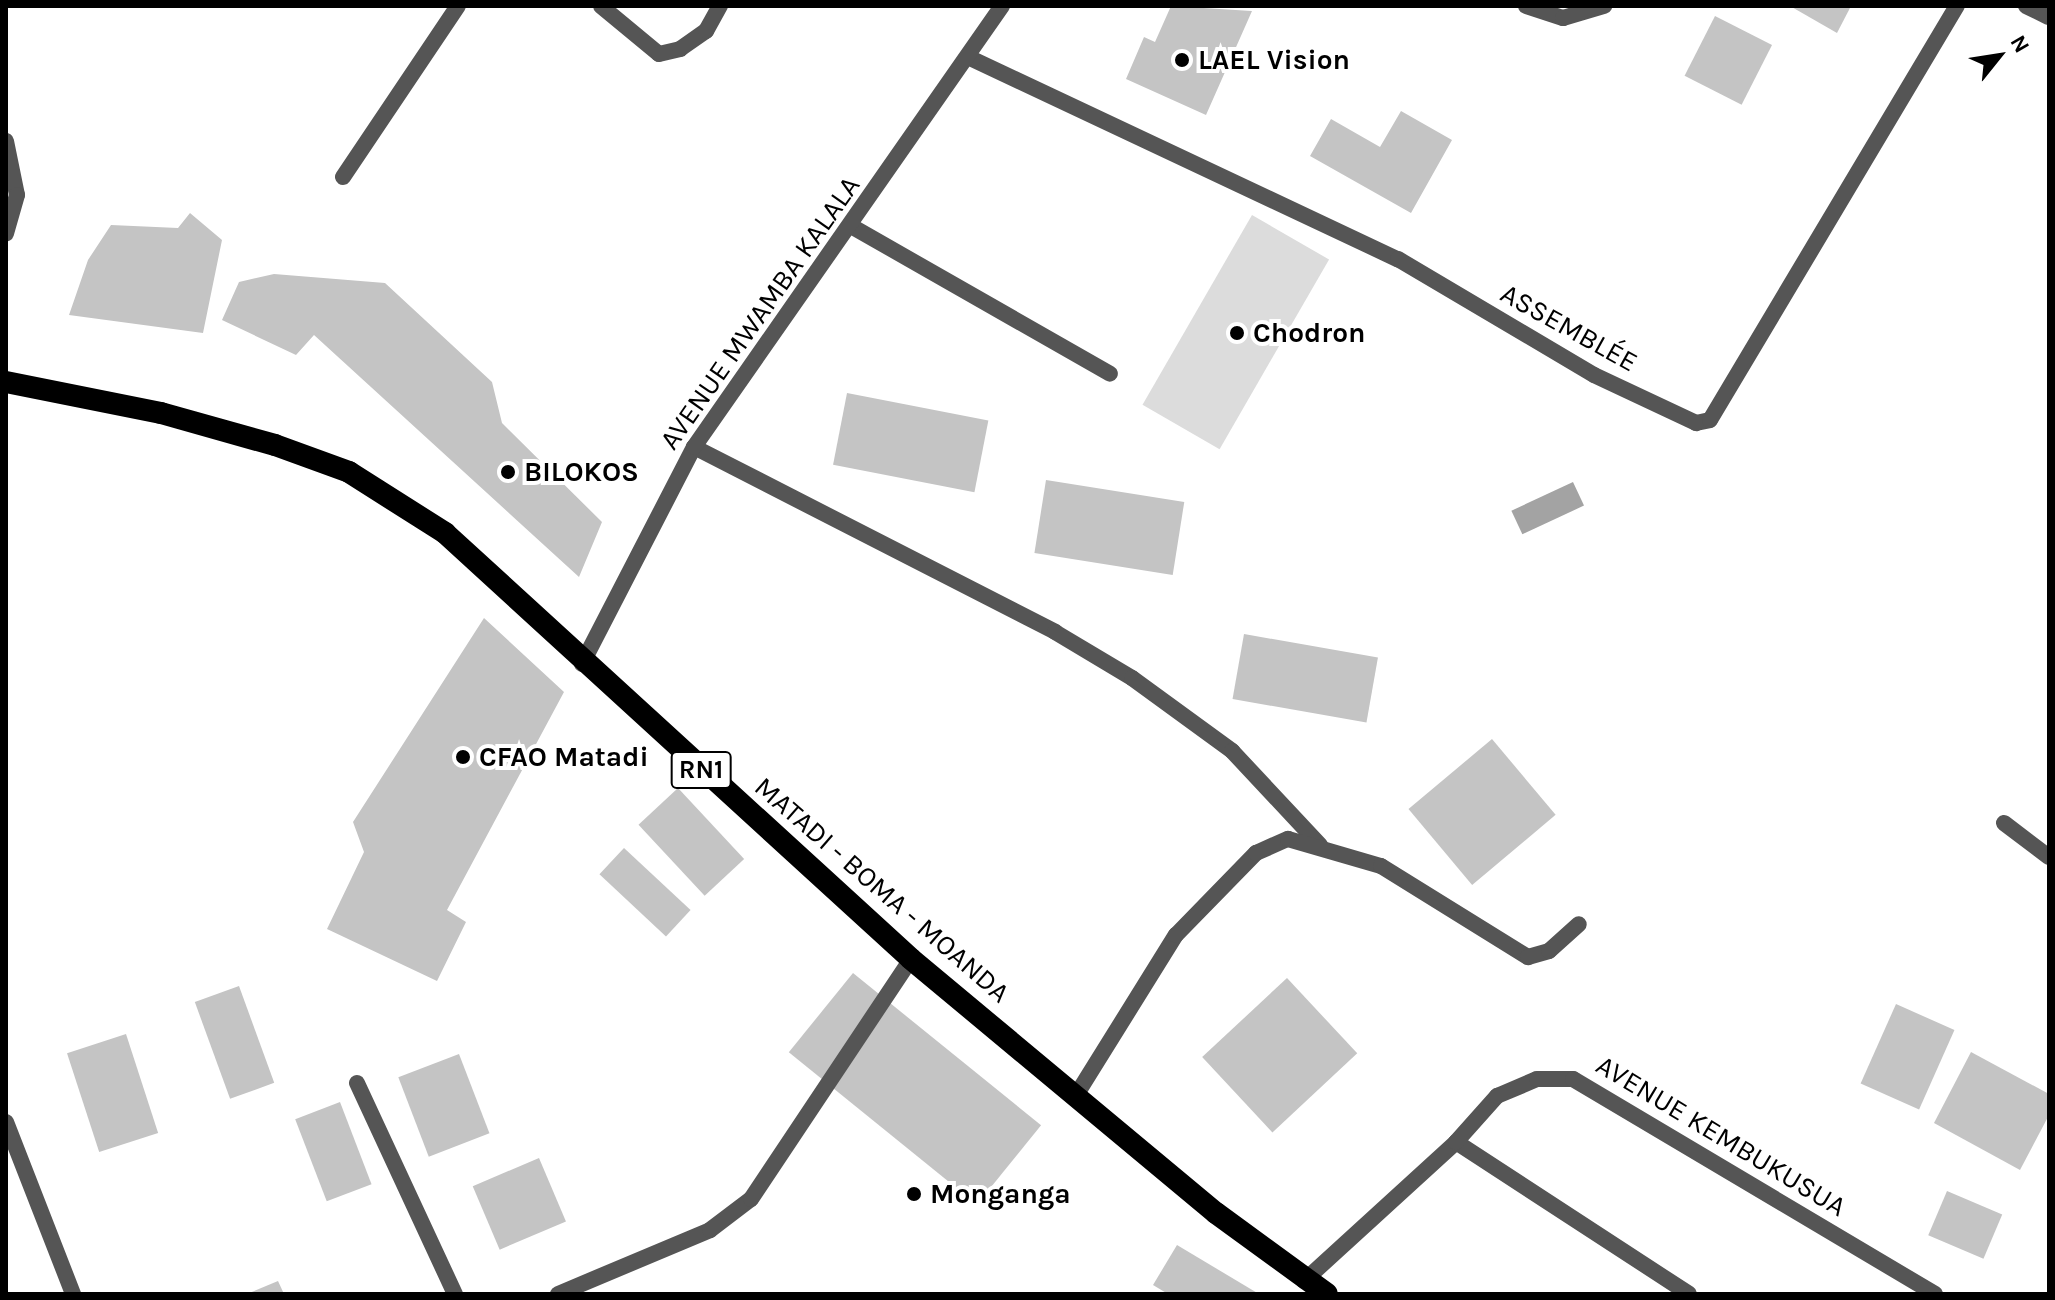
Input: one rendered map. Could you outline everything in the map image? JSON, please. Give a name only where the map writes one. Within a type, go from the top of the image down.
[{"type":"highway","name":"MATADI - BOMA - MOANDA","points":[[6,382],[161,413],[349,472],[445,533],[582,664],[911,959],[1075,1097],[1304,1281],[1327,1294]]},
{"type":"street","points":[[343,177],[458,6]]},
{"type":"street","points":[[601,6],[659,54],[706,31],[720,6]]},
{"type":"street","name":"AVENUE MWAMBA KALALA","points":[[582,664],[694,447],[970,58],[1002,6]]},
{"type":"street","points":[[1526,6],[1563,18],[1604,6]]},
{"type":"street","name":"ASSEMBLÉE","points":[[970,58],[1398,259],[1594,375],[1696,423],[1710,420],[1957,6]]},
{"type":"street","points":[[2026,6],[2049,17]]},
{"type":"street","points":[[6,141],[17,195],[6,233]]},
{"type":"street","points":[[851,226],[1110,374]]},
{"type":"street","points":[[694,447],[1055,632],[1132,678],[1232,751],[1320,845]]},
{"type":"street","points":[[2004,823],[2049,857]]},
{"type":"street","points":[[1075,1097],[1176,935],[1256,853],[1288,839],[1320,845],[1381,866],[1528,957],[1549,951],[1579,924]]},
{"type":"street","points":[[558,1294],[710,1230],[751,1199],[911,959]]},
{"type":"street","name":"AVENUE KEMBUKUSUA","points":[[1304,1281],[1456,1142],[1497,1096],[1537,1079],[1573,1079],[1935,1294]]},
{"type":"street","points":[[357,1083],[455,1294]]},
{"type":"street","points":[[6,1122],[73,1294]]},
{"type":"street","points":[[1456,1142],[1689,1294]]},
{"type":"shaded area","name":"Chodron","points":[[1252,215],[1329,260],[1220,449],[1142,405]]},
{"type":"shaded area","points":[[1573,482],[1584,506],[1522,534],[1511,511]]},
{"type":"building","name":"LAEL Vision","points":[[1171,6],[1252,11],[1206,115],[1126,79],[1144,37],[1155,42]]},
{"type":"building","points":[[1790,6],[1851,6],[1837,33]]},
{"type":"building","points":[[1715,16],[1772,45],[1742,105],[1685,76]]},
{"type":"building","points":[[1401,111],[1452,140],[1411,213],[1310,156],[1331,119],[1380,147]]},
{"type":"building","points":[[190,213],[222,240],[203,333],[69,315],[88,260],[111,225],[178,228]]},
{"type":"building","name":"BILOKOS","points":[[274,274],[385,283],[492,382],[502,423],[602,522],[579,577],[314,335],[296,355],[222,320],[239,282]]},
{"type":"building","points":[[847,393],[988,420],[974,492],[833,465]]},
{"type":"building","points":[[1046,480],[1184,502],[1173,575],[1034,553]]},
{"type":"building","name":"CFAO Matadi","points":[[484,618],[564,692],[447,910],[466,922],[437,981],[327,929],[364,852],[353,822]]},
{"type":"building","points":[[1244,634],[1378,658],[1366,723],[1233,699]]},
{"type":"building","points":[[1492,739],[1556,815],[1472,885],[1409,809]]},
{"type":"building","points":[[678,788],[744,859],[705,896],[639,825]]},
{"type":"building","points":[[624,848],[691,910],[666,936],[599,874]]},
{"type":"building","points":[[853,973],[1041,1125],[977,1205],[789,1052]]},
{"type":"building","points":[[1287,978],[1357,1053],[1272,1132],[1202,1057]]},
{"type":"building","points":[[239,986],[274,1083],[230,1099],[195,1002]]},
{"type":"building","points":[[1896,1004],[1954,1030],[1919,1110],[1861,1083]]},
{"type":"building","points":[[126,1034],[158,1133],[99,1152],[67,1053]]},
{"type":"building","points":[[1971,1052],[2049,1094],[2049,1115],[2020,1170],[1934,1123]]},
{"type":"building","points":[[459,1054],[489,1133],[429,1157],[398,1077]]},
{"type":"building","points":[[340,1102],[372,1184],[327,1201],[295,1119]]},
{"type":"building","points":[[539,1158],[566,1222],[500,1250],[473,1186]]},
{"type":"building","points":[[1947,1191],[2002,1214],[1983,1259],[1928,1235]]},
{"type":"building","points":[[1177,1245],[1259,1294],[1168,1294],[1153,1285]]},
{"type":"building","points":[[278,1281],[284,1294],[247,1294]]},
{"type":"place","name":"LAEL Vision","points":[[1182,60]]},
{"type":"place","name":"Chodron","points":[[1237,333]]},
{"type":"place","name":"BILOKOS","points":[[508,472]]},
{"type":"place","name":"CFAO Matadi","points":[[463,757]]},
{"type":"place","name":"Monganga","points":[[914,1194]]}]
